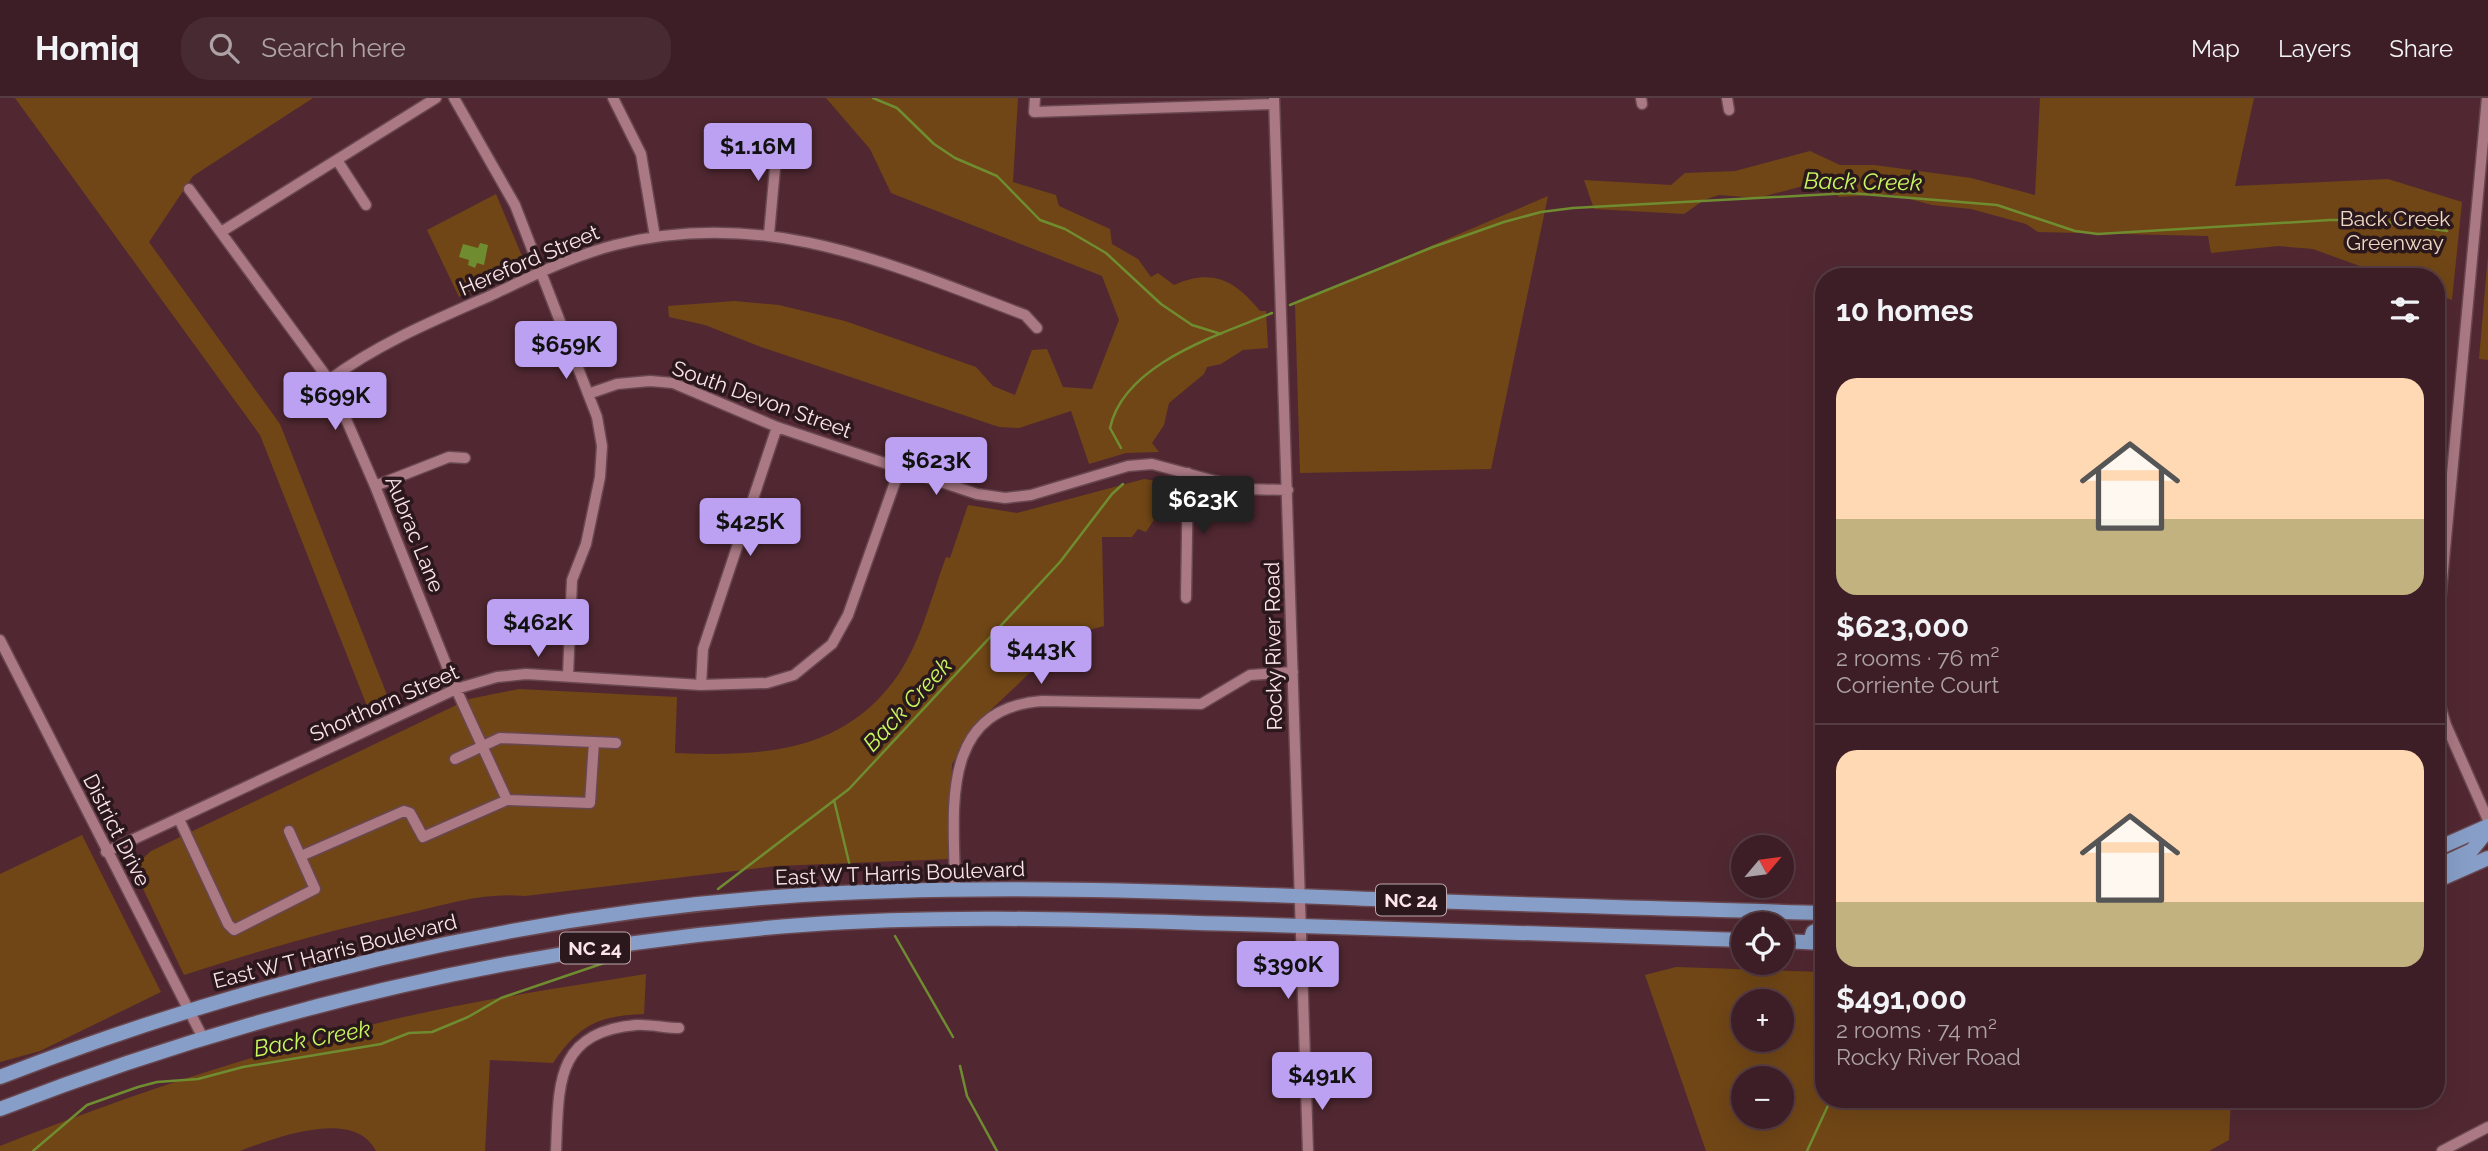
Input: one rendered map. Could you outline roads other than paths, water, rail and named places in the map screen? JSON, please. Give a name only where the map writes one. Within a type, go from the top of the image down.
[{"type":"main road","points":[[2445,845],[2488,828]]},
{"type":"main road","points":[[2445,863],[2472,850],[2488,828]]},
{"type":"main road","points":[[2445,877],[2488,858]]},
{"type":"main road","name":"East W T Harris Boulevard","points":[[0,1077],[188,1010],[365,962],[574,921],[772,898],[956,890],[1300,896],[1815,913]]},
{"type":"main road","name":"NC 24","points":[[0,1109],[94,1073],[339,999],[447,974],[606,946],[745,930],[956,918],[1731,940]]},
{"type":"main road","points":[[1794,942],[1815,943]]},
{"type":"street","points":[[220,232],[436,98]]},
{"type":"street","points":[[454,98],[509,193],[597,417],[602,446],[600,477],[586,544],[572,580],[568,675]]},
{"type":"street","points":[[613,98],[641,154],[655,237]]},
{"type":"street","points":[[1035,98],[1034,112],[1274,101]]},
{"type":"street","points":[[1727,98],[1728,110]]},
{"type":"street","points":[[2445,535],[2487,98]]},
{"type":"street","name":"Rocky River Road","points":[[1274,101],[1308,1151]]},
{"type":"street","points":[[769,234],[778,135]]},
{"type":"street","points":[[337,160],[366,205]]},
{"type":"street","name":"Aubrac Lane","points":[[189,189],[329,380],[375,486],[456,689],[507,800]]},
{"type":"street","name":"Hereford Street","points":[[329,380],[374,348],[542,272],[614,245],[655,237],[712,232],[769,234],[873,257],[1025,316],[1037,328]]},
{"type":"street","name":"South Devon Street","points":[[588,394],[617,384],[650,381],[673,383],[777,427],[977,494],[1005,498],[1044,492],[1128,466],[1152,464],[1245,489],[1287,490]]},
{"type":"street","points":[[701,684],[703,649],[777,427]]},
{"type":"street","points":[[375,486],[449,457],[465,458]]},
{"type":"street","name":"Shorthorn Street","points":[[106,852],[456,689],[497,677],[568,675],[701,684],[767,683],[794,675],[832,644],[848,615],[900,468]]},
{"type":"street","points":[[1186,598],[1188,473]]},
{"type":"street","name":"District Drive","points":[[0,640],[203,1038]]},
{"type":"street","points":[[956,890],[956,772],[969,741],[1000,713],[1042,701],[1201,704],[1250,675],[1293,672]]},
{"type":"street","points":[[2445,722],[2488,820]]},
{"type":"street","points":[[455,759],[500,738],[616,743]]},
{"type":"street","points":[[301,856],[404,811],[410,813],[423,837],[507,800],[590,803],[594,742]]},
{"type":"street","points":[[179,819],[228,924],[234,930],[315,889],[289,831]]},
{"type":"street","points":[[556,1151],[563,1068],[577,1049],[591,1037],[608,1030],[639,1025],[679,1028]]},
{"type":"street","points":[[2442,1151],[2488,1127]]},
{"type":"waterway","points":[[873,98],[897,108],[934,144],[955,158],[997,176],[1040,220],[1065,229],[1106,253],[1161,304],[1192,325],[1221,334]]},
{"type":"waterway","name":"Back Creek","points":[[1290,305],[1433,247],[1504,222],[1541,212],[1573,208],[1850,193],[1997,205],[2075,231],[2098,234],[2330,220],[2375,220],[2447,231]]},
{"type":"waterway","name":"Back Creek","points":[[1121,448],[1110,428],[1119,405],[1134,386],[1153,369],[1201,342],[1272,313]]},
{"type":"waterway","name":"Back Creek","points":[[718,889],[849,789],[1060,562],[1112,494],[1123,484]]},
{"type":"waterway","points":[[834,800],[852,875]]},
{"type":"waterway","points":[[895,936],[953,1037]]},
{"type":"waterway","name":"Back Creek","points":[[33,1151],[87,1105],[138,1087],[157,1082],[198,1079],[243,1067],[381,1044],[409,1033],[432,1032],[468,1017],[501,998],[604,963]]},
{"type":"waterway","points":[[960,1066],[967,1096],[997,1151]]},
{"type":"waterway","points":[[1807,1151],[1827,1108]]},
{"type":"park label","name":"Back Creek Greenway","points":[[2395,230]]}]
